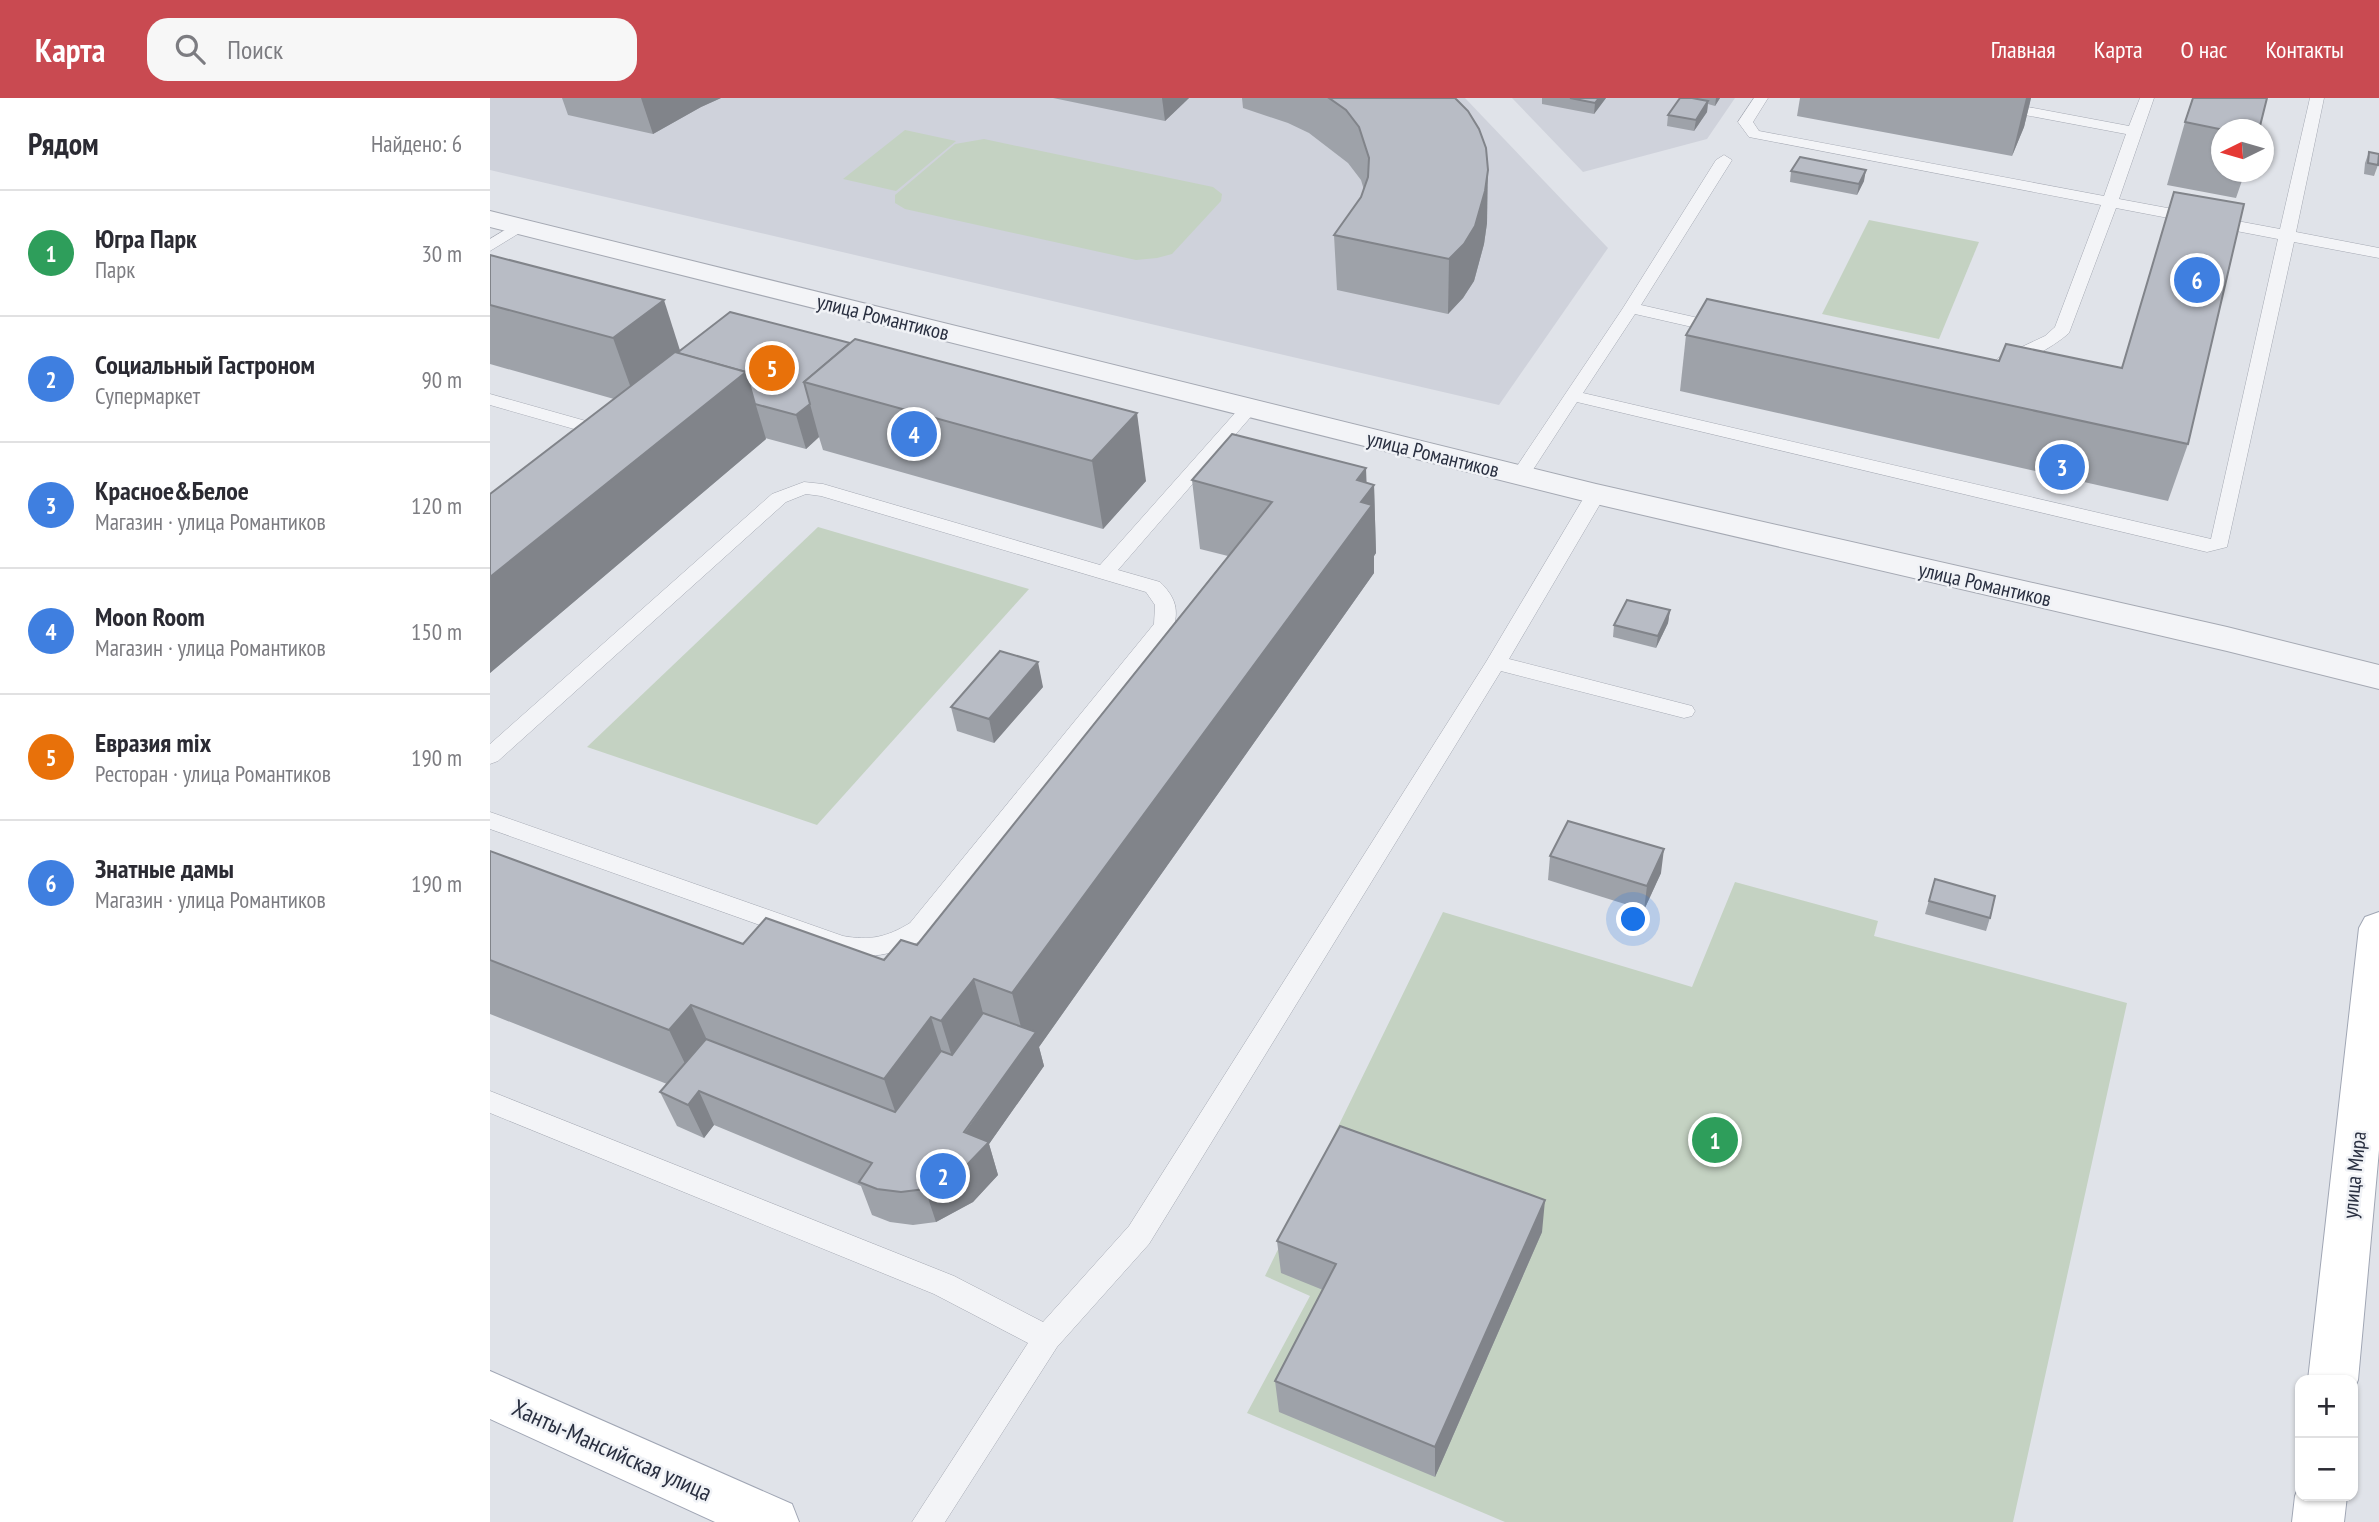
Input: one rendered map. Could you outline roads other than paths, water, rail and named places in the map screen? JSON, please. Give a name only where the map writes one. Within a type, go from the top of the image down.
[{"type":"main road","name":"улица Мира","points":[[2334,1375],[2379,928]]},
{"type":"main road","name":"Ханты-Мансийская улица","points":[[490,1394],[773,1522]]},
{"type":"main road","points":[[2318,1522],[2320,1501]]},
{"type":"street","name":"улица Романтиков","points":[[490,219],[1596,494],[2227,639],[2379,677]]},
{"type":"lane","points":[[1761,98],[1745,122],[1754,134],[2379,253]]},
{"type":"lane","points":[[1956,98],[2134,131]]},
{"type":"lane","points":[[1989,369],[2051,340],[2063,329],[2147,98]]},
{"type":"lane","points":[[1573,396],[2207,546],[2220,543],[2317,98]]},
{"type":"lane","points":[[1520,475],[1631,309],[1724,160]]},
{"type":"lane","points":[[490,246],[520,226]]},
{"type":"lane","points":[[1631,309],[1736,332]]},
{"type":"lane","points":[[490,399],[580,425],[587,431],[586,442],[569,461]]},
{"type":"lane","points":[[1105,572],[1249,408]]},
{"type":"lane","points":[[490,756],[779,498],[804,488],[824,490],[1105,572],[1153,587],[1165,598],[1168,612],[1164,626],[919,930],[894,945],[867,950],[841,945],[490,820]]},
{"type":"lane","points":[[927,1522],[1047,1338],[1139,1235],[1496,663],[1596,494]]},
{"type":"lane","points":[[1496,663],[1684,711]]},
{"type":"lane","points":[[490,1102],[944,1285],[1047,1338]]},
{"type":"place","name":"Знатные дамы","points":[[2197,280]]},
{"type":"place","name":"Евразия mix","points":[[772,368]]},
{"type":"place","name":"Moon Room","points":[[914,434]]},
{"type":"place","name":"Красное&Белое","points":[[2062,467]]},
{"type":"place","name":"Югра Парк","points":[[1715,1140]]},
{"type":"place","name":"Социальный Гастроном","points":[[943,1176]]}]
